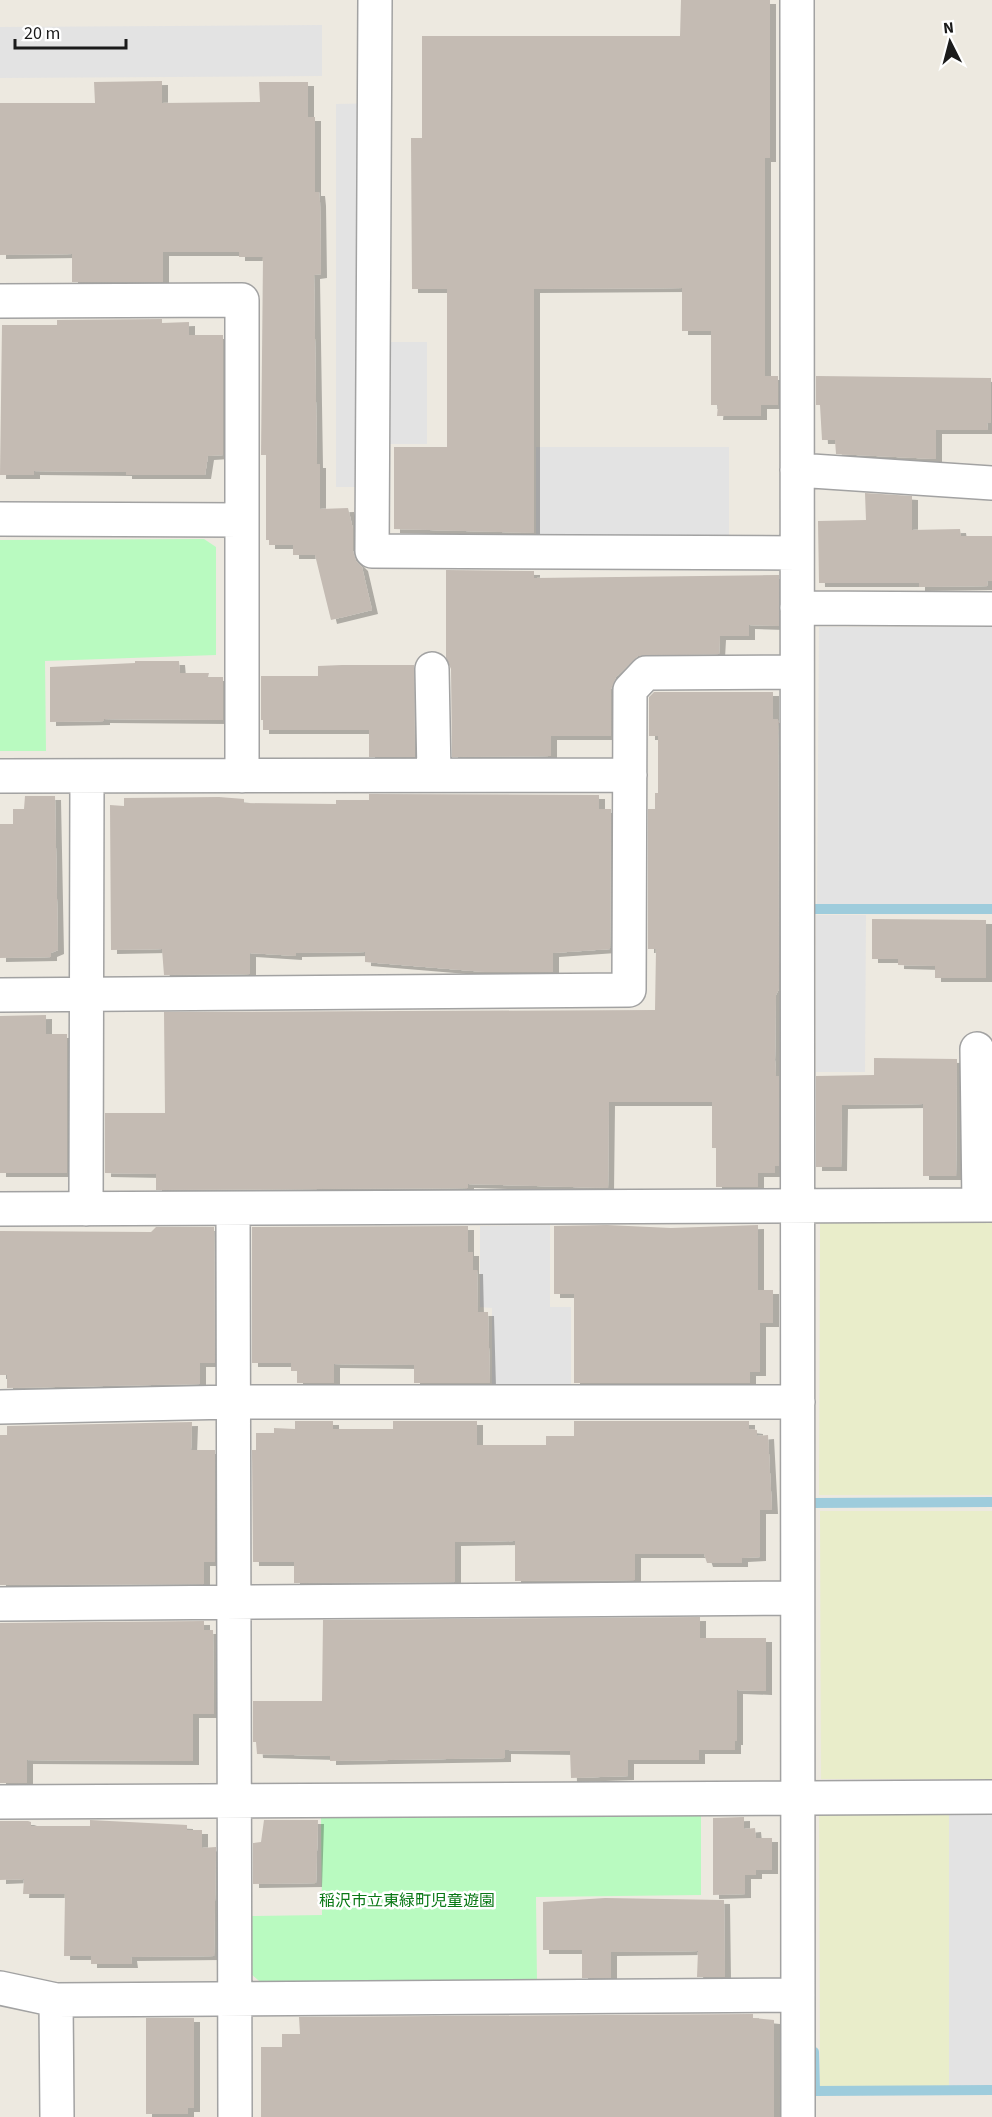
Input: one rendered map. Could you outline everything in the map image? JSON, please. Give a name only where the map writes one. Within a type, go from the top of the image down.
[{"type":"street","points":[[375,0],[372,551],[797,553]]},
{"type":"street","points":[[797,0],[798,2117]]},
{"type":"street","points":[[0,301],[242,300],[242,776]]},
{"type":"street","points":[[797,470],[992,483]]},
{"type":"street","points":[[0,519],[242,520]]},
{"type":"street","points":[[797,608],[992,609]]},
{"type":"street","points":[[432,669],[434,775]]},
{"type":"street","points":[[0,995],[629,990],[630,690],[646,673],[797,672]]},
{"type":"street","points":[[0,776],[630,775]]},
{"type":"street","points":[[86,1209],[87,776]]},
{"type":"street","points":[[0,1209],[985,1205],[977,1049]]},
{"type":"street","points":[[233,1209],[235,2117]]},
{"type":"street","points":[[0,1407],[233,1402],[798,1402]]},
{"type":"street","points":[[0,1604],[797,1598]]},
{"type":"street","points":[[0,1802],[992,1797]]},
{"type":"street","points":[[0,1988],[56,2000],[798,1995]]},
{"type":"street","points":[[56,2000],[57,2117]]},
{"type":"green space","points":[[204,539],[216,547],[216,655],[45,661],[46,751],[0,751],[0,540]]},
{"type":"green space","points":[[820,1219],[992,1219],[992,1495],[819,1495]]},
{"type":"green space","points":[[820,1511],[992,1511],[992,1779],[821,1779]]},
{"type":"green space","points":[[819,1807],[949,1807],[949,2086],[820,2087]]},
{"type":"green space","name":"稲沢市立東緑町児童遊園","points":[[701,1814],[701,1895],[536,1897],[537,1984],[265,1986],[251,1974],[251,1916],[322,1915],[321,1817]]},
{"type":"shaded area","points":[[322,25],[322,76],[0,78],[0,27]]},
{"type":"shaded area","points":[[389,103],[390,342],[427,342],[427,444],[390,444],[390,487],[336,487],[336,104]]},
{"type":"shaded area","points":[[536,447],[729,447],[729,537],[536,538]]},
{"type":"shaded area","points":[[819,627],[992,627],[992,904],[817,905]]},
{"type":"shaded area","points":[[816,915],[866,915],[865,1072],[816,1072]]},
{"type":"shaded area","points":[[550,1225],[550,1307],[571,1307],[571,1391],[492,1391],[492,1308],[480,1307],[480,1226]]},
{"type":"shaded area","points":[[949,1807],[992,1807],[992,2086],[949,2086]]},
{"type":"building","points":[[681,0],[770,0],[770,158],[765,158],[765,376],[778,376],[778,405],[761,405],[761,416],[717,416],[718,405],[711,405],[711,331],[682,331],[682,288],[534,289],[534,533],[394,529],[394,447],[447,447],[447,289],[412,289],[411,138],[422,138],[422,36],[680,36]]},
{"type":"building","points":[[162,81],[162,103],[260,102],[259,82],[308,82],[308,117],[315,117],[315,192],[319,192],[320,202],[321,274],[314,275],[317,464],[320,464],[320,509],[348,508],[353,529],[353,551],[356,561],[362,567],[372,610],[331,620],[315,555],[293,555],[293,545],[269,545],[269,540],[266,540],[266,455],[261,455],[263,257],[239,257],[239,252],[163,252],[163,282],[72,282],[72,254],[0,255],[0,103],[95,103],[94,82]]},
{"type":"building","points":[[162,319],[162,323],[189,322],[189,335],[223,335],[223,455],[208,456],[205,475],[126,475],[126,472],[34,471],[34,475],[0,475],[2,325],[57,325],[57,320]]},
{"type":"building","points":[[816,376],[991,378],[991,423],[987,423],[988,430],[936,430],[936,459],[836,454],[835,440],[822,440],[820,405],[816,405]]},
{"type":"building","points":[[865,493],[912,496],[912,530],[960,529],[961,536],[992,536],[992,581],[987,581],[988,586],[919,587],[919,583],[819,583],[818,521],[866,520]]},
{"type":"building","points":[[446,570],[534,571],[534,578],[779,575],[779,626],[749,625],[749,636],[720,636],[719,654],[638,656],[616,677],[611,689],[611,736],[551,736],[551,756],[452,757],[451,669],[446,658]]},
{"type":"building","points":[[135,661],[179,661],[180,673],[209,673],[208,677],[223,677],[223,720],[104,719],[104,721],[50,722],[50,667],[135,663]]},
{"type":"building","points":[[414,665],[415,757],[369,757],[369,730],[263,730],[261,676],[318,676],[318,666]]},
{"type":"building","points":[[654,692],[773,692],[773,719],[778,719],[779,989],[776,995],[775,1060],[776,1076],[779,1076],[779,1166],[775,1166],[775,1173],[758,1173],[758,1187],[716,1187],[716,1148],[712,1148],[712,1102],[609,1102],[608,1188],[468,1184],[468,1188],[156,1190],[156,1174],[105,1173],[105,1113],[165,1113],[164,1012],[655,1010],[656,949],[648,949],[648,809],[655,809],[655,793],[658,793],[658,736],[649,736],[649,697]]},
{"type":"building","points":[[369,794],[599,795],[599,809],[611,809],[610,949],[553,953],[553,972],[485,972],[365,962],[365,952],[296,953],[296,956],[250,953],[250,974],[164,975],[162,949],[111,950],[110,805],[124,806],[124,798],[219,797],[244,799],[244,803],[336,804],[336,800],[369,800]]},
{"type":"building","points":[[25,796],[55,796],[58,950],[51,953],[51,957],[0,958],[0,824],[13,824],[13,809],[24,809]]},
{"type":"building","points":[[872,919],[986,920],[986,978],[935,978],[935,966],[898,965],[898,959],[872,959]]},
{"type":"building","points":[[46,1015],[46,1034],[67,1034],[67,1173],[0,1173],[0,1016]]},
{"type":"building","points":[[874,1058],[957,1059],[956,1176],[923,1176],[923,1104],[842,1105],[841,1167],[816,1167],[816,1076],[874,1075]]},
{"type":"building","points":[[607,1225],[671,1228],[758,1225],[758,1290],[773,1290],[773,1323],[760,1323],[760,1372],[750,1372],[750,1383],[574,1383],[574,1294],[554,1294],[554,1226]]},
{"type":"building","points":[[468,1226],[468,1252],[473,1252],[473,1270],[477,1270],[478,1312],[488,1312],[490,1383],[414,1383],[414,1365],[334,1364],[334,1383],[297,1383],[297,1371],[291,1371],[291,1363],[252,1363],[252,1227]]},
{"type":"building","points":[[156,1227],[214,1227],[215,1363],[200,1363],[200,1384],[7,1388],[7,1375],[0,1375],[0,1231],[151,1232]]},
{"type":"building","points":[[295,1421],[333,1421],[333,1429],[393,1429],[393,1421],[477,1421],[477,1445],[546,1445],[546,1436],[574,1436],[574,1421],[749,1421],[749,1429],[757,1430],[757,1436],[768,1435],[772,1510],[760,1510],[760,1557],[742,1558],[742,1563],[707,1563],[704,1554],[635,1554],[635,1580],[515,1581],[515,1541],[455,1542],[455,1582],[294,1583],[294,1562],[253,1562],[252,1450],[256,1450],[256,1433],[274,1433],[274,1428],[295,1429]]},
{"type":"building","points":[[192,1422],[191,1450],[215,1450],[215,1562],[204,1562],[204,1584],[0,1585],[0,1435],[7,1435],[7,1426]]},
{"type":"building","points":[[700,1617],[700,1638],[766,1638],[766,1691],[737,1690],[735,1750],[699,1750],[699,1760],[628,1760],[628,1776],[571,1778],[570,1751],[505,1750],[505,1758],[330,1761],[330,1756],[257,1754],[256,1742],[253,1742],[253,1701],[322,1701],[323,1620]]},
{"type":"building","points":[[204,1621],[204,1630],[213,1630],[214,1714],[193,1714],[193,1761],[27,1760],[27,1783],[0,1783],[0,1623]]},
{"type":"building","points":[[744,1817],[744,1829],[755,1828],[756,1838],[772,1838],[772,1870],[756,1870],[756,1875],[745,1875],[745,1894],[713,1895],[713,1818]]},
{"type":"building","points":[[90,1820],[187,1825],[187,1830],[202,1830],[202,1848],[216,1847],[214,1956],[131,1957],[132,1964],[91,1964],[91,1956],[64,1956],[65,1894],[23,1894],[24,1879],[0,1880],[0,1821],[28,1821],[31,1822],[31,1826],[90,1826]]},
{"type":"building","points":[[264,1820],[318,1820],[316,1883],[253,1884],[253,1843],[261,1842]]},
{"type":"building","points":[[605,1898],[724,1900],[725,1977],[697,1977],[698,1951],[611,1952],[611,1978],[582,1978],[582,1950],[543,1950],[543,1902]]},
{"type":"building","points":[[753,2014],[753,2018],[774,2020],[774,2117],[261,2117],[261,2047],[282,2047],[282,2034],[300,2034],[299,2017]]},
{"type":"building","points":[[146,2018],[194,2018],[194,2108],[188,2108],[188,2114],[146,2114]]},
{"type":"waterway","points":[[811,909],[992,909]]},
{"type":"waterway","points":[[812,1503],[992,1502]]},
{"type":"waterway","points":[[814,2052],[815,2091],[992,2090]]}]
